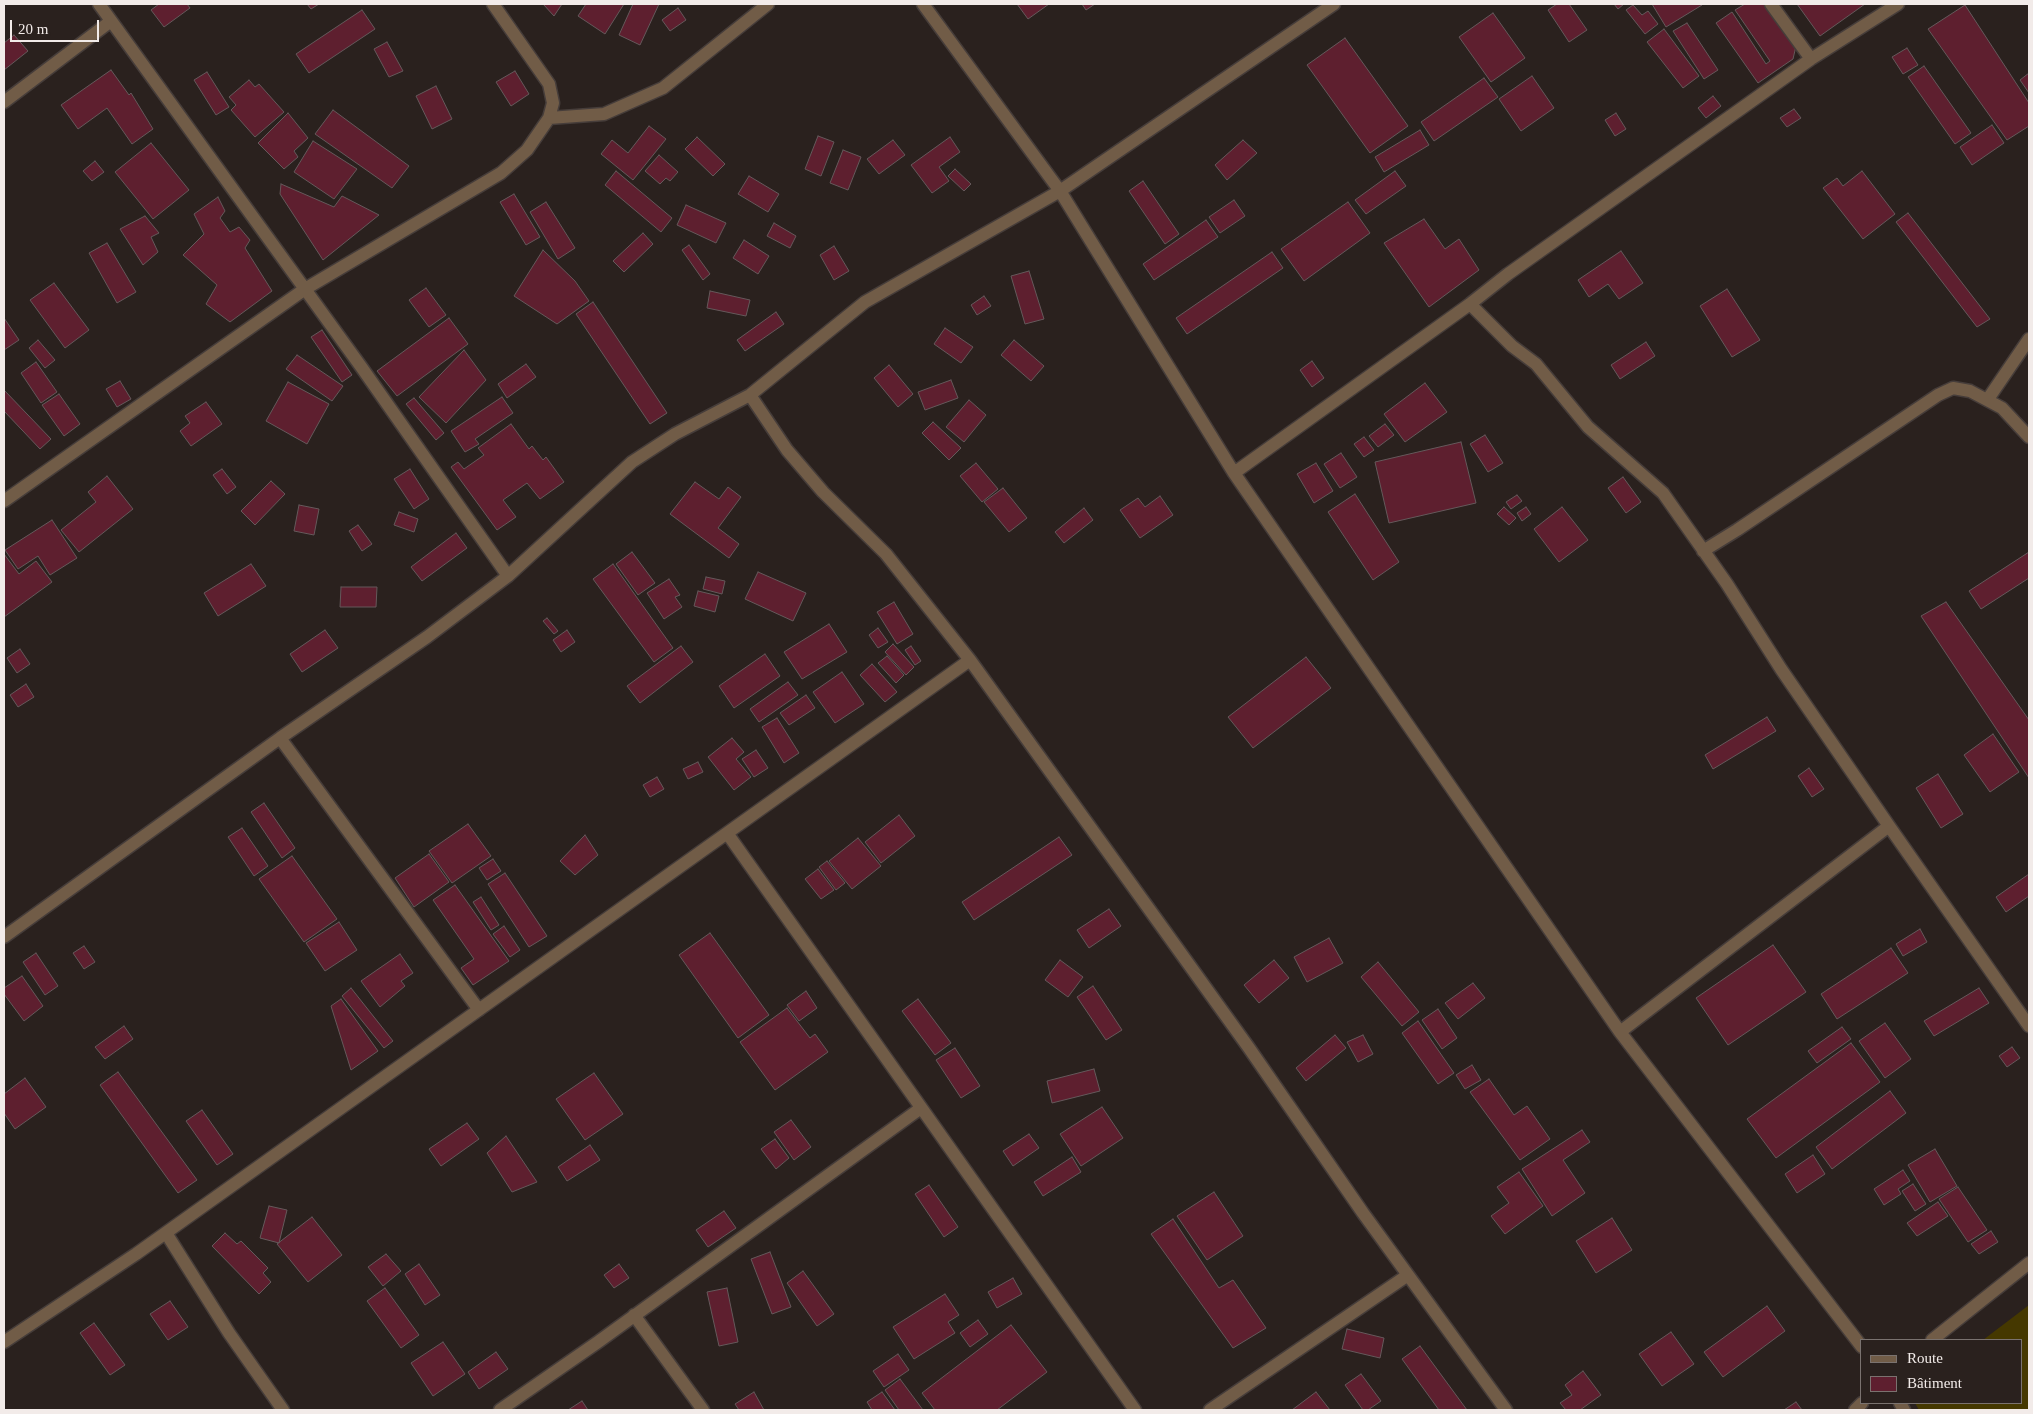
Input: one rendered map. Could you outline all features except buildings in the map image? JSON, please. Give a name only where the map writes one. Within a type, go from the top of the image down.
[{"type":"street","points":[[99,4],[305,289],[508,576]]},
{"type":"street","points":[[4,501],[305,289],[501,173],[527,150],[549,118],[553,103],[549,84],[493,4]]},
{"type":"street","points":[[549,118],[604,114],[663,88],[768,4]]},
{"type":"street","points":[[922,4],[1060,191],[1234,473],[1620,1032],[1860,1344]]},
{"type":"street","points":[[4,938],[280,738],[427,637],[508,576],[632,462],[683,430],[750,395],[865,302],[1060,191],[1334,4]]},
{"type":"street","points":[[1771,4],[1811,59]]},
{"type":"street","points":[[1234,473],[1470,304],[1508,274],[1811,59],[1898,4]]},
{"type":"street","points":[[4,102],[111,21]]},
{"type":"street","points":[[1470,304],[1512,346],[1536,364],[1588,427],[1663,494],[1889,826],[2029,1026]]},
{"type":"street","points":[[1988,399],[2029,339]]},
{"type":"street","points":[[1703,551],[1738,530],[1938,396],[1953,388],[1970,391],[1988,399],[2017,421],[2029,437]]},
{"type":"street","points":[[750,395],[787,450],[823,492],[886,554],[970,660],[1250,1048],[1408,1275],[1506,1410]]},
{"type":"street","points":[[4,1342],[166,1233],[970,660]]},
{"type":"street","points":[[280,738],[479,1010]]},
{"type":"street","points":[[1620,1032],[1889,826]]},
{"type":"street","points":[[727,833],[1135,1410]]},
{"type":"street","points":[[500,1410],[921,1108]]},
{"type":"street","points":[[166,1233],[229,1333],[283,1410]]},
{"type":"street","points":[[1933,1339],[2029,1263]]},
{"type":"street","points":[[1210,1410],[1408,1275]]},
{"type":"street","points":[[634,1315],[703,1410]]},
{"type":"shaded area","points":[[2029,1305],[2029,1410],[1919,1410],[1916,1404],[2023,1404],[2023,1339],[1984,1339]]}]
